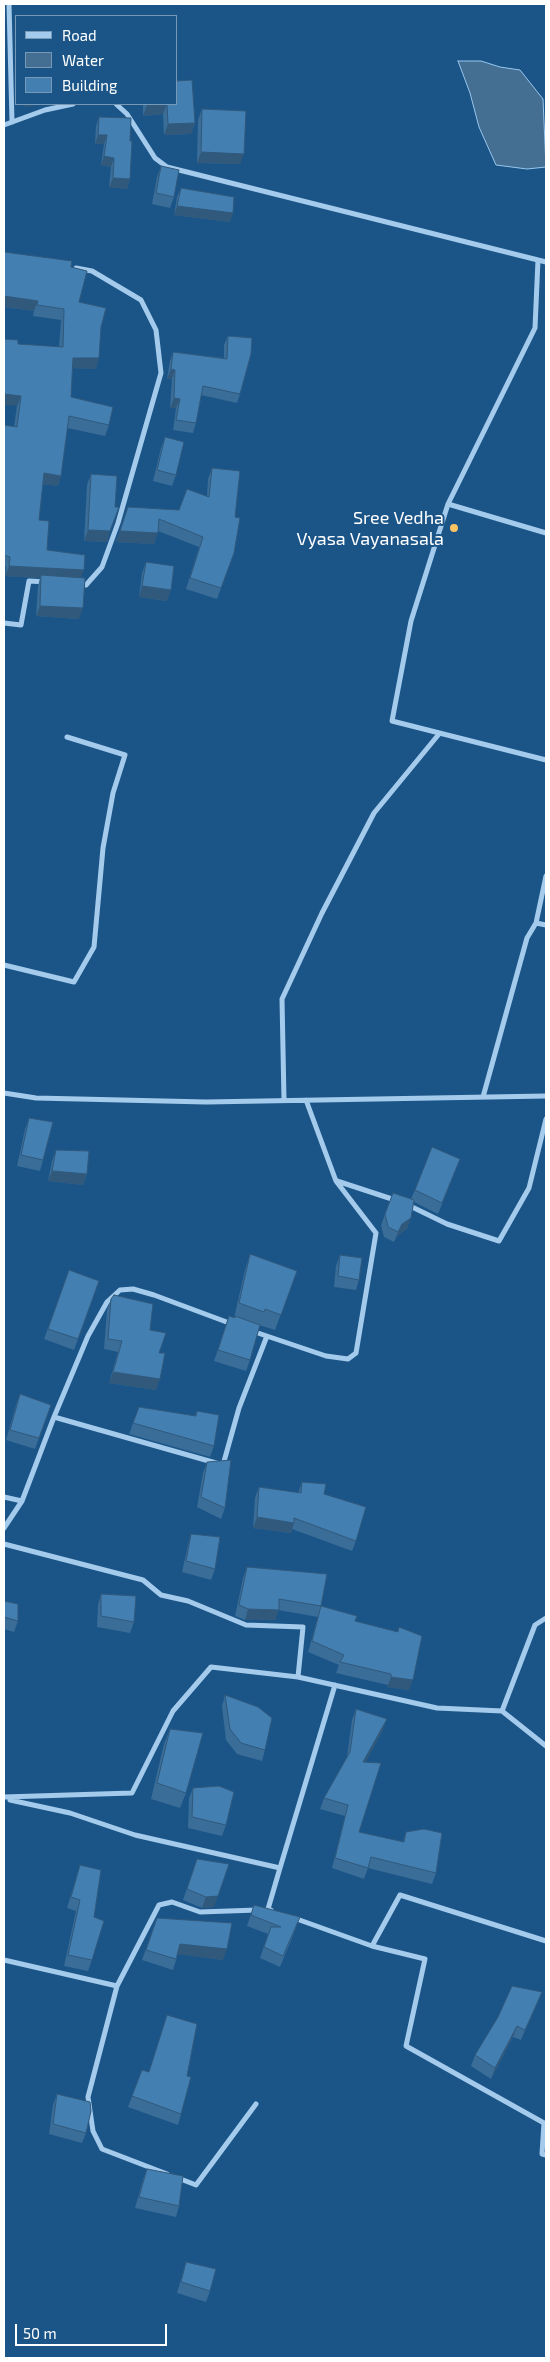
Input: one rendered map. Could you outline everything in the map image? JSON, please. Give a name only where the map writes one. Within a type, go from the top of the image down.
[{"type":"street","points":[[9,4],[12,122]]},
{"type":"street","points":[[4,125],[44,110],[69,105]]},
{"type":"street","points":[[117,105],[127,114],[155,158],[167,167],[546,262]]},
{"type":"street","points":[[538,260],[535,328],[448,504],[411,621],[392,721],[546,760]]},
{"type":"street","points":[[72,268],[92,272],[141,300],[156,330],[160,373],[118,523],[102,567],[86,585],[76,584]]},
{"type":"street","points":[[448,504],[546,533]]},
{"type":"street","points":[[4,623],[21,625],[29,581],[58,583]]},
{"type":"street","points":[[284,1100],[282,999],[322,913],[374,813],[439,734]]},
{"type":"street","points":[[4,966],[74,982],[94,947],[103,848],[113,793],[125,755],[67,737]]},
{"type":"street","points":[[483,1097],[527,938],[536,923],[546,876]]},
{"type":"street","points":[[536,923],[546,925]]},
{"type":"street","points":[[4,1093],[36,1098],[206,1102],[546,1096]]},
{"type":"street","points":[[249,1330],[326,1356],[348,1359],[356,1353],[376,1233],[336,1181],[306,1100]]},
{"type":"street","points":[[336,1181],[404,1203],[447,1224],[498,1241],[529,1188],[546,1127],[546,1119]]},
{"type":"street","points":[[4,1528],[22,1501],[88,1336],[107,1302],[120,1290],[132,1289],[154,1295],[241,1327]]},
{"type":"street","points":[[54,1417],[223,1465],[238,1408],[267,1336]]},
{"type":"street","points":[[4,1497],[22,1501]]},
{"type":"street","points":[[4,1544],[143,1580],[161,1595],[188,1601],[246,1625],[302,1627],[298,1677]]},
{"type":"street","points":[[502,1711],[535,1625],[546,1618]]},
{"type":"street","points":[[4,1798],[132,1794],[173,1711],[211,1667],[298,1677],[437,1708],[502,1711],[546,1746]]},
{"type":"street","points":[[268,1909],[336,1685]]},
{"type":"street","points":[[4,1798],[70,1813],[135,1835],[280,1868]]},
{"type":"street","points":[[372,1946],[400,1895],[546,1941]]},
{"type":"street","points":[[256,2104],[196,2185],[102,2149],[93,2131],[88,2097],[117,1986],[159,1905],[172,1902],[200,1912],[268,1909],[276,1912]]},
{"type":"street","points":[[285,1915],[372,1946],[425,1959],[406,2046],[544,2123],[542,2154],[546,2155]]},
{"type":"street","points":[[4,1960],[117,1986]]},
{"type":"water","points":[[458,61],[481,61],[500,67],[520,70],[543,99],[546,167],[527,169],[496,165],[479,127],[470,93]]},
{"type":"building","points":[[192,80],[195,123],[168,124],[167,105],[178,105],[178,81]]},
{"type":"building","points":[[202,109],[246,111],[244,154],[201,152]]},
{"type":"building","points":[[99,117],[131,118],[130,179],[113,178],[114,158],[104,156],[107,135],[98,135]]},
{"type":"building","points":[[161,166],[179,170],[174,197],[156,193]]},
{"type":"building","points":[[181,188],[234,197],[233,213],[177,206]]},
{"type":"building","points":[[4,252],[72,261],[71,267],[87,271],[79,302],[106,308],[101,327],[99,358],[73,358],[71,397],[113,407],[109,425],[69,416],[61,476],[44,473],[39,520],[49,521],[47,550],[85,555],[84,570],[9,566],[10,557],[4,555],[4,425],[17,427],[21,396],[4,394],[4,339],[18,340],[18,344],[63,347],[64,309],[37,305],[38,301],[4,296]]},
{"type":"building","points":[[228,336],[252,338],[251,354],[240,394],[203,386],[196,423],[176,420],[180,399],[174,398],[175,370],[171,369],[173,352],[227,359]]},
{"type":"building","points":[[165,437],[184,442],[176,475],[157,470]]},
{"type":"building","points":[[212,468],[240,471],[235,517],[240,518],[234,553],[221,588],[190,578],[203,537],[159,519],[158,533],[120,531],[128,507],[179,510],[187,489],[209,497]]},
{"type":"building","points":[[91,474],[117,476],[115,507],[119,507],[110,531],[88,530]]},
{"type":"building","points":[[146,562],[174,566],[171,590],[142,586]]},
{"type":"building","points":[[41,575],[85,578],[83,608],[40,606]]},
{"type":"building","points":[[29,1118],[53,1122],[43,1160],[21,1155]]},
{"type":"building","points":[[432,1147],[460,1159],[442,1203],[415,1190]]},
{"type":"building","points":[[56,1150],[89,1151],[87,1174],[52,1171]]},
{"type":"building","points":[[393,1193],[414,1200],[411,1218],[402,1224],[398,1232],[388,1227],[385,1214]]},
{"type":"building","points":[[250,1254],[297,1271],[281,1315],[265,1309],[264,1312],[239,1303]]},
{"type":"building","points":[[340,1255],[362,1258],[359,1280],[338,1276]]},
{"type":"building","points":[[69,1270],[99,1281],[78,1339],[48,1329]]},
{"type":"building","points":[[114,1295],[153,1304],[150,1330],[166,1333],[159,1353],[165,1353],[160,1379],[113,1372],[122,1341],[108,1339],[111,1299]]},
{"type":"building","points":[[229,1316],[235,1318],[235,1316],[260,1325],[250,1360],[218,1350]]},
{"type":"building","points":[[20,1394],[51,1405],[39,1438],[10,1430]]},
{"type":"building","points":[[139,1407],[196,1416],[197,1411],[219,1415],[214,1446],[133,1423]]},
{"type":"building","points":[[231,1460],[225,1508],[201,1497],[207,1462]]},
{"type":"building","points":[[302,1482],[326,1484],[324,1494],[366,1507],[356,1541],[294,1518],[294,1523],[257,1517],[259,1487],[301,1493]]},
{"type":"building","points":[[191,1534],[220,1537],[215,1569],[186,1561]]},
{"type":"building","points":[[247,1567],[327,1574],[321,1606],[279,1599],[279,1610],[248,1609],[239,1605]]},
{"type":"building","points":[[101,1594],[136,1596],[134,1622],[101,1616]]},
{"type":"building","points":[[4,1601],[18,1604],[18,1621],[4,1617]]},
{"type":"building","points":[[321,1606],[357,1616],[355,1621],[398,1632],[399,1627],[422,1636],[413,1680],[391,1677],[391,1674],[340,1662],[344,1655],[312,1641]]},
{"type":"building","points":[[225,1695],[258,1707],[272,1718],[265,1750],[241,1743],[230,1729]]},
{"type":"building","points":[[356,1709],[387,1719],[363,1762],[381,1763],[359,1832],[404,1842],[406,1832],[424,1829],[442,1833],[436,1873],[371,1857],[368,1868],[335,1858],[348,1805],[324,1798],[350,1752]]},
{"type":"building","points":[[170,1729],[203,1733],[186,1793],[157,1783]]},
{"type":"building","points":[[219,1786],[234,1792],[226,1825],[192,1817],[193,1788]]},
{"type":"building","points":[[197,1859],[229,1864],[218,1896],[206,1897],[187,1889]]},
{"type":"building","points":[[80,1865],[101,1870],[94,1917],[104,1921],[92,1960],[68,1955],[80,1900],[71,1897]]},
{"type":"building","points":[[254,1905],[300,1917],[283,1956],[264,1947],[271,1927],[281,1927],[251,1915]]},
{"type":"building","points":[[157,1918],[232,1923],[227,1949],[180,1944],[176,1959],[146,1950]]},
{"type":"building","points":[[512,1986],[542,1992],[525,2030],[517,2026],[495,2068],[475,2055],[498,2017]]},
{"type":"building","points":[[167,2015],[197,2024],[187,2076],[191,2077],[181,2114],[132,2096],[142,2070],[149,2072]]},
{"type":"building","points":[[57,2094],[90,2102],[91,2111],[86,2133],[53,2124]]},
{"type":"building","points":[[147,2169],[183,2176],[179,2206],[139,2197]]},
{"type":"building","points":[[186,2262],[216,2269],[210,2291],[181,2282]]},
{"type":"place","name":"Sree Vedha Vyasa Vayanasala","points":[[454,528]]}]
